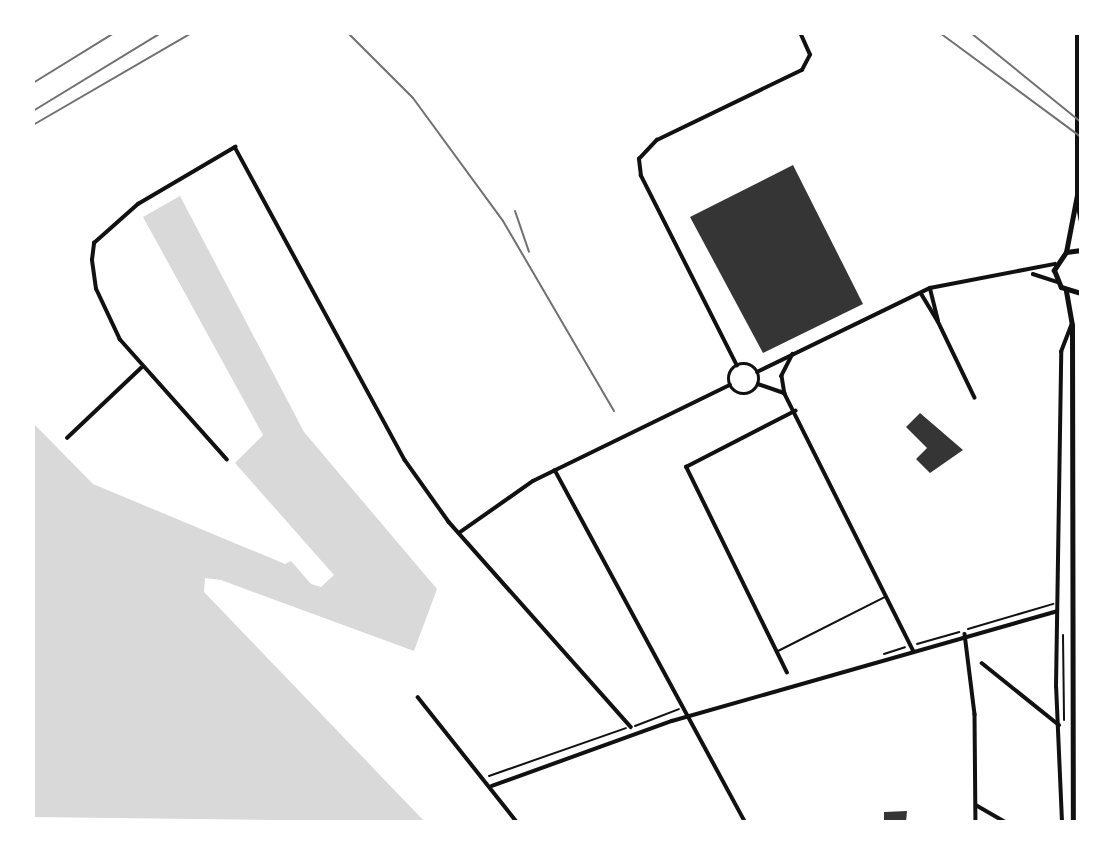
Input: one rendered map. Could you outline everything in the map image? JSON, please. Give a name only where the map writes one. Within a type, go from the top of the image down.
[{"type":"main road","points":[[1077,33],[1077,195],[1081,222]]},
{"type":"main road","points":[[1077,195],[1066,252],[1055,264],[1056,282],[1066,291],[1081,293]]},
{"type":"main road","points":[[1066,252],[1081,250]]},
{"type":"main road","points":[[1066,291],[1072,325],[1073,822]]},
{"type":"main road","points":[[1081,318],[1081,740]]},
{"type":"street","points":[[800,33],[810,55],[802,70],[657,140],[639,159],[641,176],[737,366],[757,372],[930,288],[1031,273],[1055,264]]},
{"type":"street","points":[[228,460],[141,368],[100,300],[94,243],[158,190],[234,147],[382,423],[459,533],[631,727]]},
{"type":"street","points":[[1031,273],[1056,282]]},
{"type":"street","points":[[930,288],[938,321]]},
{"type":"street","points":[[920,293],[938,321],[975,398]]},
{"type":"street","points":[[1062,822],[1058,604],[1061,340],[1072,325]]},
{"type":"street","points":[[793,354],[782,376],[785,394],[913,650]]},
{"type":"street","points":[[459,533],[555,470],[730,385],[737,366]]},
{"type":"street","points":[[67,438],[141,368]]},
{"type":"street","points":[[757,372],[758,384]]},
{"type":"street","points":[[730,385],[744,394],[758,384]]},
{"type":"street","points":[[758,384],[785,394]]},
{"type":"street","points":[[787,673],[686,471],[795,411]]},
{"type":"street","points":[[555,470],[745,822]]},
{"type":"street","points":[[492,786],[561,757],[965,634],[1060,610]]},
{"type":"street","points":[[965,634],[975,714],[976,822]]},
{"type":"street","points":[[982,663],[1062,727]]},
{"type":"street","points":[[418,697],[492,786],[517,822]]},
{"type":"street","points":[[976,805],[1006,822]]},
{"type":"lane","points":[[776,652],[886,596]]},
{"type":"path","points":[[1051,604],[1058,604],[1060,610]]},
{"type":"path","points":[[1062,727],[1063,625]]},
{"type":"path","points":[[488,776],[677,710]]},
{"type":"shaded area","points":[[180,196],[304,432],[437,589],[414,651],[221,580],[205,578],[204,592],[425,822],[33,817],[33,423],[93,484],[285,564],[291,561],[311,584],[321,587],[334,575],[235,463],[263,435],[143,217]]},
{"type":"building","points":[[793,165],[863,304],[763,353],[690,217]]},
{"type":"building","points":[[920,413],[963,450],[930,473],[916,459],[927,448],[906,427]]},
{"type":"building","points":[[907,811],[906,822],[884,822],[884,812]]},
{"type":"railway","points":[[33,83],[114,33]]},
{"type":"railway","points":[[33,111],[161,33]]},
{"type":"railway","points":[[33,125],[192,33]]},
{"type":"railway","points":[[348,33],[413,98],[503,221],[614,411]]},
{"type":"railway","points":[[940,33],[1081,137]]},
{"type":"railway","points":[[971,33],[1081,122]]},
{"type":"railway","points":[[515,211],[529,252]]}]
